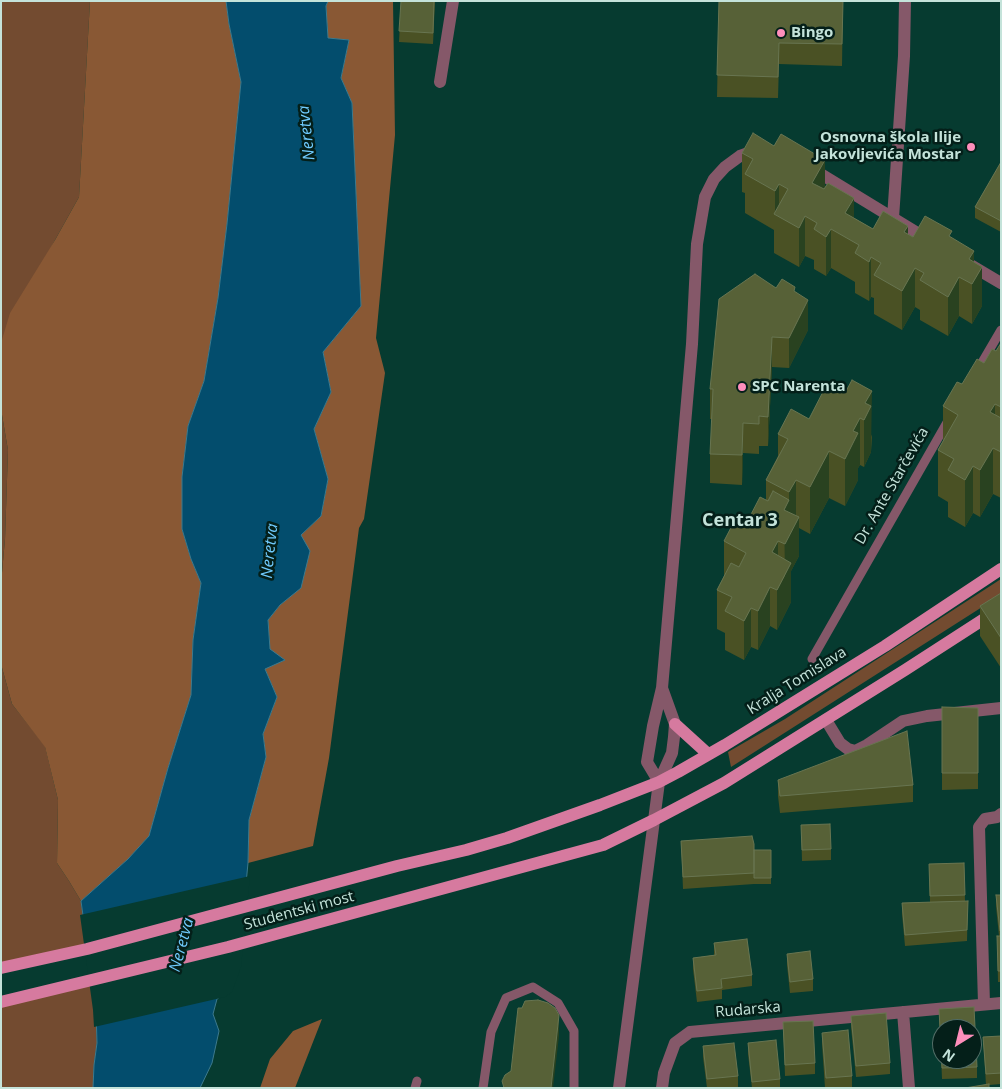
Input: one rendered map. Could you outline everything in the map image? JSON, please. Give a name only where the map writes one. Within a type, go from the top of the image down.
[{"type":"main road","name":"Kralja Tomislava","points":[[600,806],[659,782],[678,772],[885,646],[1001,568]]},
{"type":"main road","points":[[654,820],[724,783],[1001,608]]},
{"type":"main road","points":[[675,724],[708,754]]},
{"type":"main road","name":"Studentski most","points":[[1,968],[87,949],[474,847],[539,828],[600,806]]},
{"type":"main road","name":"Studentski most","points":[[1,1002],[228,947],[603,845],[654,820]]},
{"type":"street","points":[[440,82],[453,1]]},
{"type":"street","points":[[893,218],[904,56],[905,1]]},
{"type":"street","points":[[659,782],[648,762],[653,726],[662,688],[692,344],[697,244],[705,197],[714,179],[725,167],[740,156],[754,151],[768,151]]},
{"type":"street","points":[[800,163],[943,248]]},
{"type":"street","points":[[959,258],[1001,283]]},
{"type":"street","points":[[619,1088],[659,782],[672,752],[674,737],[675,724],[662,688]]},
{"type":"street","points":[[826,720],[840,743],[848,749],[855,751],[903,721],[927,716],[1001,708]]},
{"type":"street","points":[[984,1004],[980,827],[985,818],[997,817],[1001,814]]},
{"type":"street","name":"Rudarska","points":[[662,1088],[664,1073],[675,1043],[690,1032],[1001,1003]]},
{"type":"street","points":[[903,1012],[909,1088]]},
{"type":"lane","points":[[971,382],[1001,330]]},
{"type":"lane","name":"Dr. Ante Starčevića","points":[[812,659],[956,408]]},
{"type":"lane","points":[[483,1088],[491,1032],[506,998],[533,987],[558,1003],[574,1031],[574,1088]]},
{"type":"shaded area","points":[[1,1],[90,1],[79,197],[1,343]]},
{"type":"shaded area","points":[[90,1],[226,1],[241,82],[218,298],[204,381],[188,426],[182,477],[182,529],[201,583],[193,640],[191,695],[149,836],[128,859],[81,901],[57,863],[58,800],[45,747],[12,704],[1,664],[1,584],[5,539],[8,450],[1,409],[1,343],[10,313],[79,197]]},
{"type":"shaded area","points":[[328,1],[393,1],[395,135],[376,338],[385,373],[364,519],[359,528],[329,758],[313,846],[248,863],[249,820],[266,757],[263,734],[277,697],[265,669],[270,649],[268,620],[280,605],[301,587],[301,535],[321,516],[328,479],[314,429],[331,392],[323,352],[361,306],[352,103],[341,78],[349,40],[328,38],[326,6]]},
{"type":"shaded area","points":[[1,409],[8,450],[5,539],[1,584]]},
{"type":"shaded area","points":[[1001,579],[1001,595],[731,767],[728,752],[785,719]]},
{"type":"shaded area","points":[[1,664],[12,704],[45,746],[58,800],[57,863],[81,901],[87,949],[1,968]]},
{"type":"shaded area","points":[[92,980],[96,1010],[97,1043],[93,1088],[1,1088],[1,1002]]},
{"type":"shaded area","points":[[322,1019],[295,1088],[260,1088],[270,1059],[293,1031]]},
{"type":"water","name":"Neretva","points":[[226,1],[328,1],[326,6],[328,38],[349,40],[341,78],[352,103],[361,306],[323,352],[331,392],[314,429],[328,479],[321,516],[301,535],[310,551],[301,588],[280,605],[268,620],[270,649],[285,660],[265,669],[277,697],[263,734],[266,757],[249,820],[248,863],[238,967],[230,990],[217,999],[213,1014],[219,1031],[212,1063],[200,1088],[93,1088],[97,1043],[96,1010],[81,901],[128,859],[149,836],[191,695],[193,640],[201,583],[182,529],[182,477],[188,426],[204,381],[218,298],[241,82]]},
{"type":"pier","points":[[250,876],[241,967],[232,992],[225,997],[94,1027],[80,915]]},
{"type":"building","points":[[401,1],[434,1],[433,33],[399,31]]},
{"type":"building","name":"Bingo","points":[[719,1],[843,1],[842,44],[779,43],[778,77],[717,75]]},
{"type":"building","points":[[753,133],[774,146],[781,134],[825,160],[812,183],[824,189],[828,183],[854,198],[845,213],[873,229],[883,211],[908,226],[904,232],[913,237],[925,216],[952,231],[949,236],[974,251],[969,259],[982,267],[972,284],[959,277],[948,297],[920,280],[924,273],[915,268],[902,291],[874,275],[881,263],[871,257],[869,262],[855,253],[859,245],[831,229],[826,237],[814,229],[817,223],[805,216],[799,228],[774,214],[788,189],[779,184],[775,191],[745,174],[753,159],[742,153]]},
{"type":"building","points":[[1001,162],[1001,221],[975,207]]},
{"type":"building","name":"SPC Narenta","points":[[755,274],[776,288],[782,279],[795,287],[794,291],[808,300],[789,338],[772,337],[768,417],[759,416],[759,424],[743,423],[742,455],[710,454],[713,389],[710,389],[719,299]]},
{"type":"building","points":[[1001,343],[1001,407],[995,404],[990,412],[1001,418],[1001,452],[993,448],[980,470],[973,466],[965,480],[948,470],[954,459],[938,450],[958,415],[943,406],[957,382],[962,384],[977,359],[984,363],[992,349],[996,351]]},
{"type":"building","points":[[852,380],[872,391],[865,403],[871,406],[864,420],[860,418],[853,431],[858,433],[845,459],[829,451],[810,487],[796,480],[789,492],[766,480],[788,439],[778,434],[791,409],[809,419],[827,384],[845,393]]},
{"type":"building","points":[[773,491],[789,500],[784,510],[799,517],[785,544],[778,541],[772,552],[791,563],[777,590],[770,587],[758,611],[751,608],[744,621],[725,611],[732,597],[717,590],[731,563],[739,567],[746,553],[724,541],[736,518],[746,524],[760,497],[768,501]]},
{"type":"building","points":[[1001,593],[1001,638],[980,606]]},
{"type":"building","points":[[942,707],[978,708],[978,773],[942,773]]},
{"type":"building","points":[[907,731],[913,785],[780,796],[778,780]]},
{"type":"building","points":[[830,824],[831,849],[802,850],[801,825]]},
{"type":"building","points":[[752,836],[754,844],[754,873],[683,877],[681,841]]},
{"type":"building","points":[[754,850],[771,850],[771,878],[754,878]]},
{"type":"building","points":[[964,863],[965,895],[930,896],[929,864]]},
{"type":"building","points":[[996,895],[1001,895],[1001,931],[1000,931]]},
{"type":"building","points":[[968,901],[967,930],[905,935],[902,903]]},
{"type":"building","points":[[997,936],[1001,936],[1001,971],[998,971]]},
{"type":"building","points":[[747,939],[752,975],[721,979],[722,988],[697,991],[693,958],[716,955],[714,943]]},
{"type":"building","points":[[810,951],[813,979],[790,982],[787,954]]},
{"type":"building","points":[[538,1000],[548,1003],[555,1008],[559,1015],[551,1088],[504,1088],[502,1081],[505,1075],[511,1071],[518,1008],[522,1008],[525,1001]]},
{"type":"building","points":[[974,1007],[975,1019],[940,1019],[939,1009]]},
{"type":"building","points":[[886,1013],[890,1063],[856,1066],[851,1016]]},
{"type":"building","points":[[813,1021],[815,1063],[785,1065],[783,1022]]},
{"type":"building","points":[[848,1030],[852,1076],[826,1078],[822,1033]]},
{"type":"building","points":[[1001,1036],[1001,1073],[986,1074],[983,1037]]},
{"type":"building","points":[[776,1040],[780,1079],[752,1082],[748,1043]]},
{"type":"building","points":[[734,1043],[738,1076],[707,1079],[703,1046]]},
{"type":"building","points":[[989,1084],[989,1088],[965,1088]]},
{"type":"place","name":"Bingo","points":[[781,33]]},
{"type":"place","name":"Osnovna škola Ilije Jakovljevića Mostar","points":[[971,147]]},
{"type":"place","name":"SPC Narenta","points":[[742,387]]},
{"type":"district","name":"Centar 3","points":[[740,521]]}]
